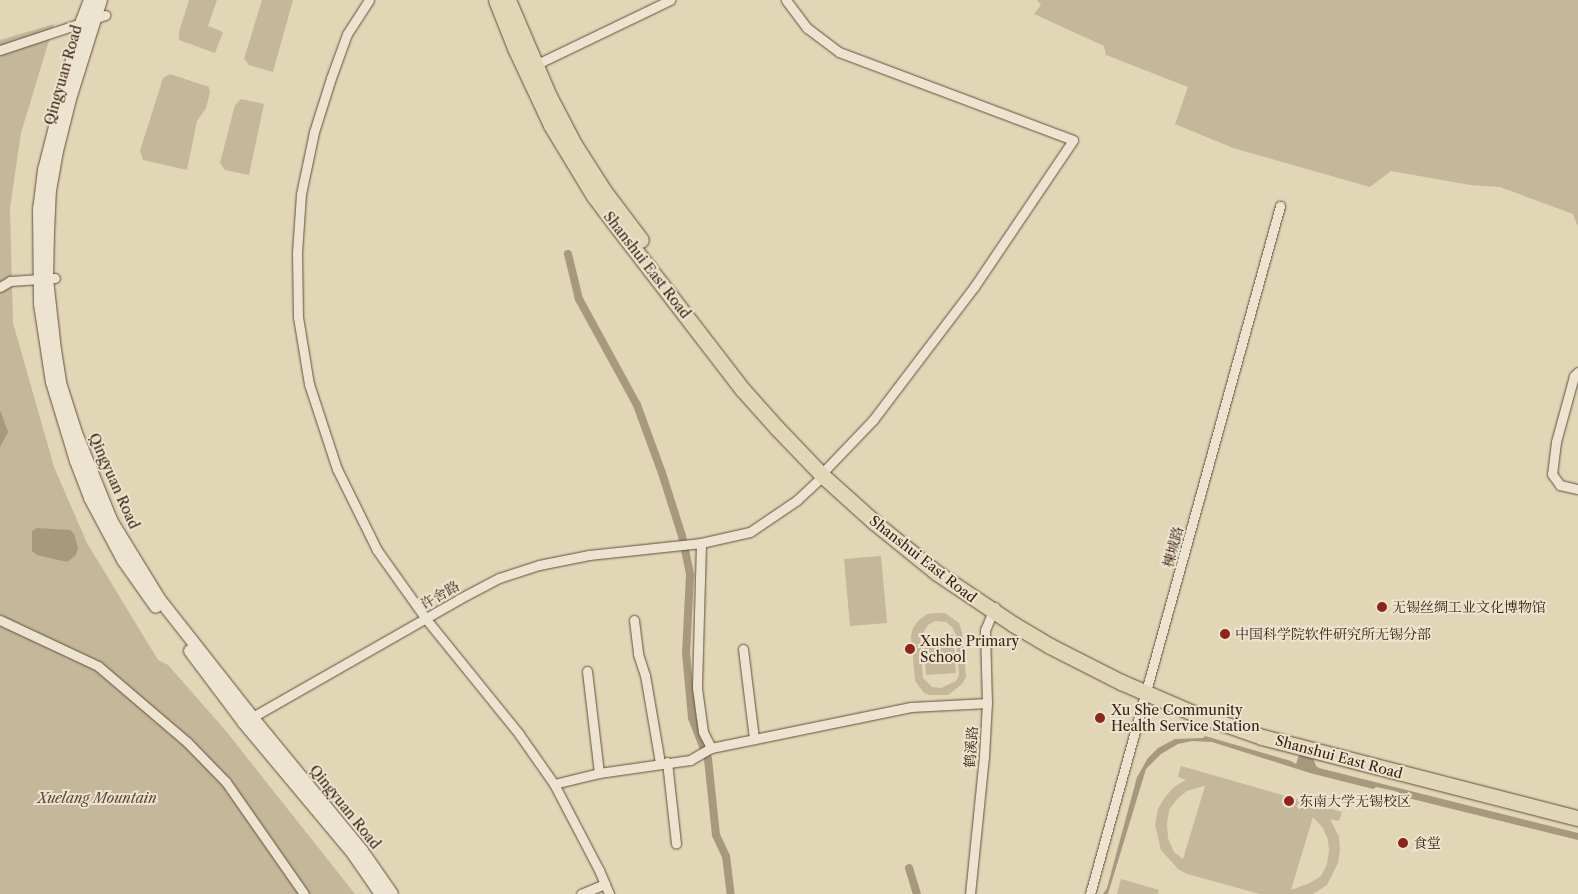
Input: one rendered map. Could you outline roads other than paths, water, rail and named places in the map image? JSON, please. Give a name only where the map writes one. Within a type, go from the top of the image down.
[{"type":"highway","name":"Shanshui East Road","points":[[496,0],[515,48],[546,116],[594,196],[743,390],[825,473],[910,544],[994,608],[1146,690],[1193,713],[1262,737],[1578,818]]},
{"type":"highway","name":"Shanshui East Road","points":[[508,0],[549,96],[574,144],[604,191],[754,391],[825,473]]},
{"type":"highway","name":"Shanshui East Road","points":[[1146,690],[1276,733],[1578,809]]},
{"type":"street","name":"Qingyuan Road","points":[[47,279],[39,208],[44,170],[82,22],[90,0]]},
{"type":"street","name":"Qingyuan Road","points":[[101,0],[100,17],[70,99],[50,189],[45,345],[52,382],[65,431],[90,498],[123,560],[245,722],[352,852],[381,894]]},
{"type":"street","points":[[369,0],[347,34],[314,132],[301,194],[297,253],[298,317],[309,384],[337,469],[377,550],[426,619],[519,734],[554,784],[605,884],[608,894]]},
{"type":"street","points":[[536,65],[670,0]]},
{"type":"street","name":"许舍路","points":[[245,722],[499,578],[539,565],[589,555],[699,544],[750,532],[797,500],[825,473],[873,420],[962,303],[1073,140],[839,52],[807,28],[786,0]]},
{"type":"street","points":[[0,50],[100,17]]},
{"type":"street","name":"楝城路","points":[[1090,894],[1280,206]]},
{"type":"street","points":[[0,287],[10,282],[47,279]]},
{"type":"street","points":[[1578,372],[1574,376],[1556,442],[1552,474],[1560,485],[1578,489]]},
{"type":"street","points":[[699,544],[697,688],[703,732],[711,748]]},
{"type":"street","name":"鹤溪路","points":[[970,894],[976,858],[987,703],[985,630],[994,608]]},
{"type":"street","points":[[0,620],[98,666],[187,742],[226,782],[304,894]]},
{"type":"street","points":[[634,620],[638,654],[645,675],[663,763],[676,844]]},
{"type":"street","points":[[744,649],[754,739]]},
{"type":"street","points":[[587,671],[599,772]]},
{"type":"street","points":[[554,784],[599,772],[691,759],[711,748],[911,707],[987,703]]},
{"type":"street","name":"Qingyuan Road","points":[[245,722],[362,851],[392,894]]},
{"type":"street","points":[[581,894],[605,884]]},
{"type":"waterway","points":[[568,254],[579,299],[637,405],[662,473],[682,536],[690,575],[686,653],[692,718],[708,759],[716,835],[726,856],[731,894]]},
{"type":"waterway","points":[[909,868],[917,894]]},
{"type":"place","name":"无锡丝绸工业文化博物馆","points":[[1382,607]]},
{"type":"place","name":"中国科学院软件研究所无锡分部","points":[[1225,634]]},
{"type":"place","name":"Xushe Primary School","points":[[910,649]]},
{"type":"place","name":"Xu She Community Health Service Station","points":[[1100,718]]},
{"type":"place","name":"东南大学无锡校区","points":[[1289,801]]},
{"type":"place","name":"食堂","points":[[1403,843]]},
{"type":"park label","name":"Xuelang Mountain","points":[[97,798]]}]
